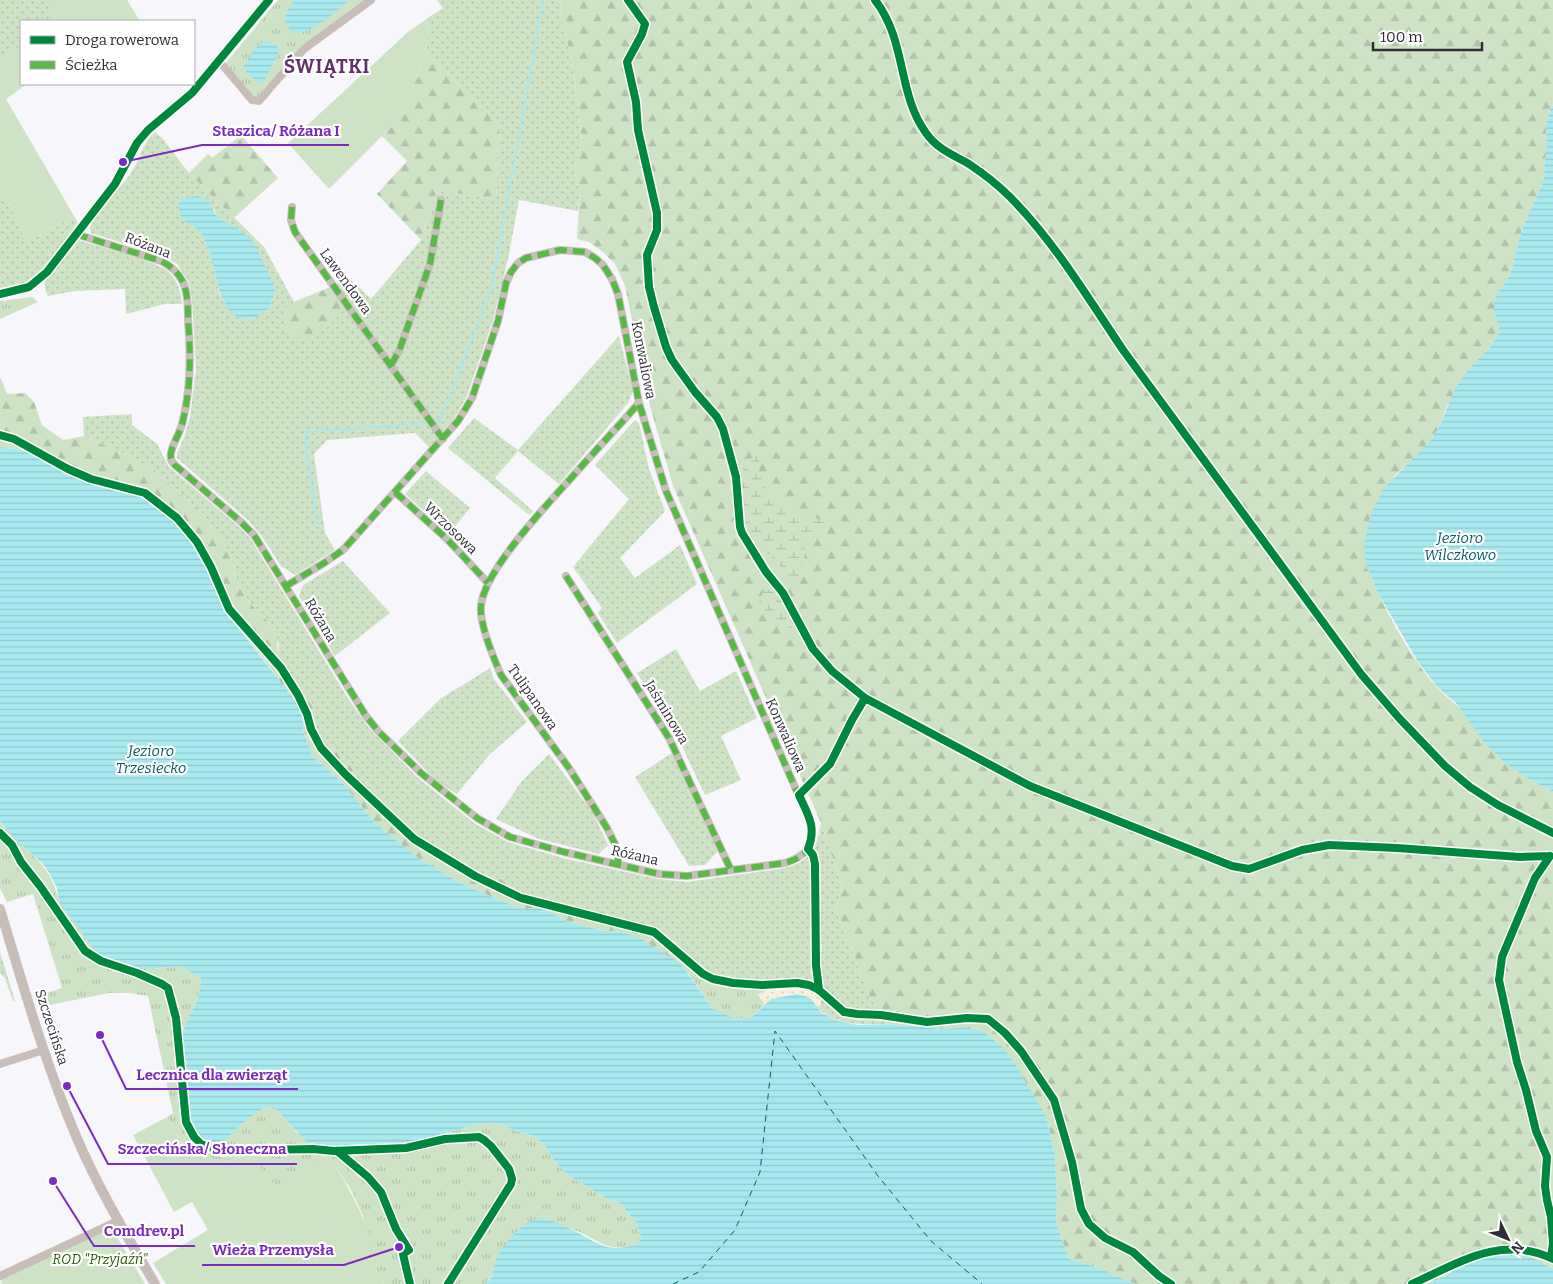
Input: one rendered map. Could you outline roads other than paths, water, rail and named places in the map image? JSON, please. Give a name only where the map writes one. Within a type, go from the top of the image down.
[{"type":"street","points":[[0,294],[22,290],[35,283],[47,272],[119,178],[133,148],[142,137],[192,93],[268,0]]},
{"type":"street","points":[[219,61],[252,100],[258,101],[304,49],[371,0]]},
{"type":"street","points":[[874,0],[892,27],[914,111],[925,132],[940,148],[996,184],[1028,217],[1076,279],[1135,366],[1361,674],[1421,742],[1470,787],[1498,805],[1553,833]]},
{"type":"street","points":[[391,365],[430,264],[441,200]]},
{"type":"street","name":"Lawendowa","points":[[292,208],[291,220],[295,232],[443,438]]},
{"type":"street","name":"Różana","points":[[76,234],[161,261],[173,268],[181,279],[187,300],[190,375],[180,433],[171,452],[172,460],[176,466],[249,529],[366,716],[379,732],[421,773],[477,818],[510,837],[564,852],[659,874],[687,876],[731,870]]},
{"type":"street","name":"Konwaliowa","points":[[286,586],[343,550],[462,415],[472,398],[498,321],[503,293],[511,272],[518,264],[526,258],[560,250],[585,252],[595,258],[604,265],[618,294],[639,403],[666,491],[812,826],[813,835],[808,849],[797,859],[785,863],[731,870]]},
{"type":"street","name":"Tulipanowa","points":[[618,864],[617,848],[607,828],[569,768],[510,688],[498,668],[481,617],[482,600],[495,571],[527,528],[639,403]]},
{"type":"street","name":"Wrzosowa","points":[[395,492],[447,540],[488,583]]},
{"type":"street","name":"Jaśminowa","points":[[566,576],[669,738],[731,870]]},
{"type":"street","name":"Szczecińska","points":[[0,909],[44,1050],[80,1144],[118,1221],[155,1284]]},
{"type":"street","points":[[0,1064],[44,1050]]},
{"type":"street","points":[[0,1276],[118,1221]]},
{"type":"water","points":[[295,0],[349,0],[320,23],[308,30],[297,33],[288,27],[285,21],[286,13]]},
{"type":"water","points":[[264,41],[276,45],[280,50],[264,81],[259,83],[243,67],[256,47]]},
{"type":"water","name":"Jezioro Wilczkowo","points":[[1553,105],[1553,792],[1505,763],[1484,742],[1456,703],[1438,688],[1418,662],[1378,593],[1366,565],[1364,545],[1370,517],[1383,489],[1430,441],[1438,429],[1455,389],[1468,370],[1491,346],[1498,335],[1499,327],[1494,312],[1494,303],[1510,275],[1522,229],[1543,183],[1547,143],[1546,125],[1550,109]]},
{"type":"water","points":[[198,196],[209,202],[217,217],[237,228],[253,241],[272,280],[275,291],[270,308],[256,317],[246,319],[237,317],[230,311],[221,296],[211,257],[202,235],[180,215],[180,199]]},
{"type":"water","name":"Jezioro Trzesiecko","points":[[0,447],[21,450],[36,456],[87,483],[105,488],[147,494],[166,512],[194,546],[207,569],[225,611],[293,698],[302,715],[304,734],[313,757],[342,782],[374,822],[419,859],[466,886],[516,907],[549,911],[565,921],[600,930],[622,932],[640,938],[682,965],[712,1008],[735,1019],[752,1017],[771,999],[796,994],[811,999],[822,1013],[838,1021],[858,1025],[889,1024],[944,1029],[965,1027],[984,1032],[1003,1048],[1017,1067],[1047,1119],[1054,1152],[1057,1200],[1056,1224],[1069,1259],[1099,1268],[1135,1284],[486,1284],[491,1277],[504,1246],[517,1231],[533,1220],[549,1220],[604,1246],[617,1248],[638,1243],[641,1238],[635,1220],[618,1202],[611,1201],[568,1175],[535,1136],[513,1130],[504,1125],[491,1123],[474,1125],[407,1144],[325,1147],[307,1143],[274,1107],[268,1107],[254,1114],[222,1144],[217,1146],[204,1139],[194,1129],[190,1120],[188,1086],[181,1050],[182,1036],[197,1000],[201,978],[180,966],[154,969],[137,968],[116,963],[99,956],[59,902],[57,888],[42,863],[15,839],[0,821]]},
{"type":"water","points":[[1493,1253],[1524,1256],[1545,1264],[1553,1269],[1553,1284],[1429,1284],[1471,1262]]},
{"type":"waterway","points":[[435,422],[440,422],[492,286],[543,1]]},
{"type":"waterway","points":[[317,523],[305,438],[308,432],[427,423]]},
{"type":"place","name":"Staszica/ Różana I","points":[[123,162]]},
{"type":"place","name":"Lecznica dla zwierząt","points":[[100,1035]]},
{"type":"place","name":"Szczecińska/ Słoneczna","points":[[67,1086]]},
{"type":"place","name":"Comdrev.pl","points":[[53,1181]]},
{"type":"place","name":"Wieża Przemysła","points":[[399,1247]]},
{"type":"district","name":"ŚWIĄTKI","points":[[327,66]]},
{"type":"park label","name":"ROD \"Przyjaźń\"","points":[[100,1259]]}]
